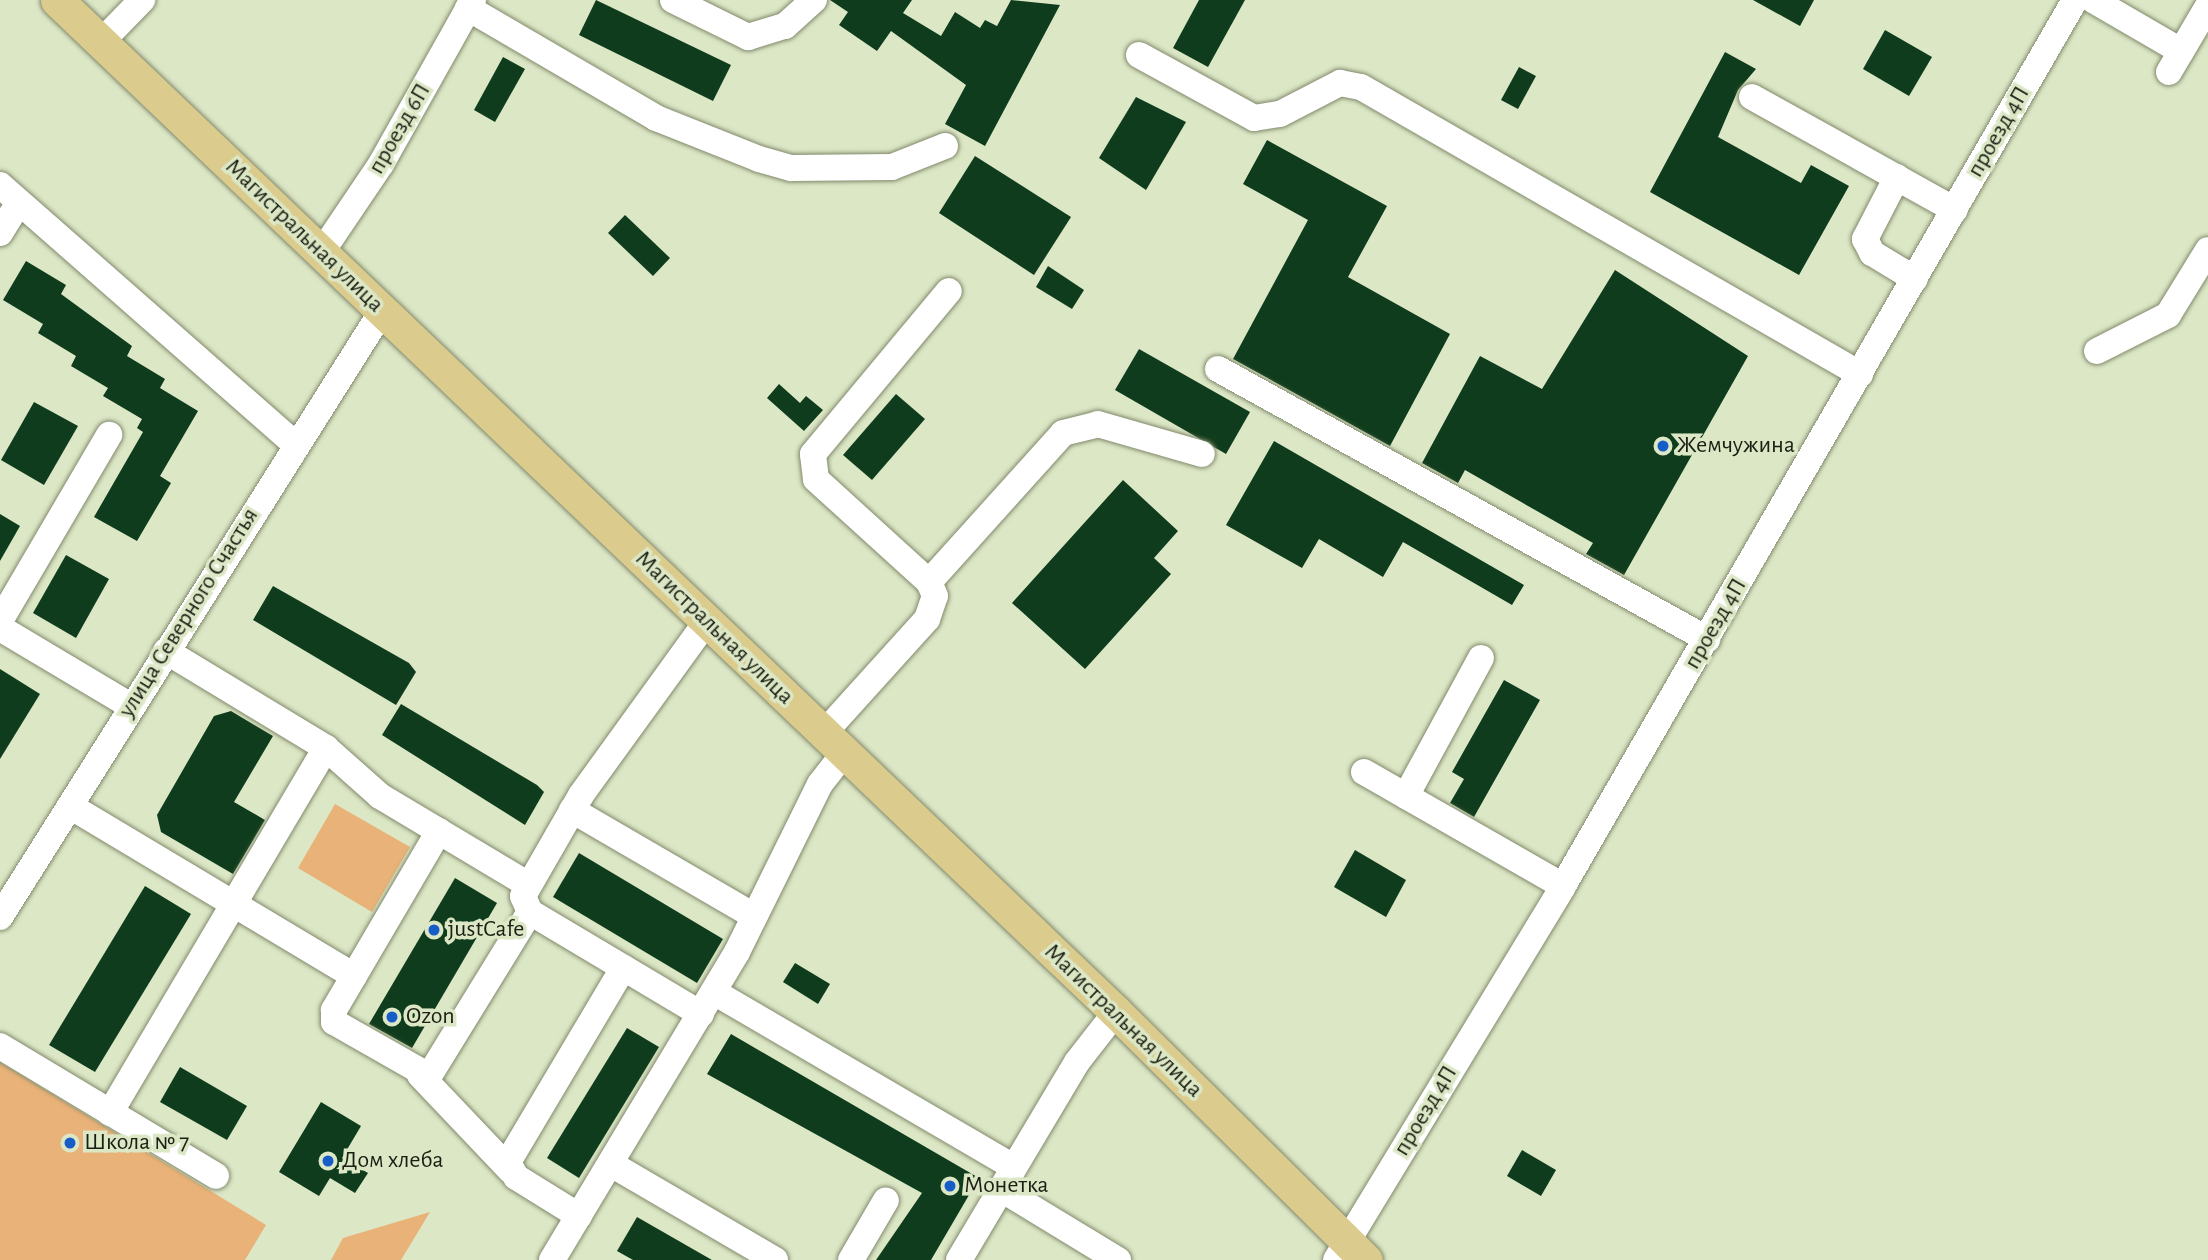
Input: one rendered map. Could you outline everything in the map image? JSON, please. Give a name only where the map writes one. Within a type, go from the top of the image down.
[{"type":"main road","name":"Магистральная улица","points":[[57,0],[1116,1012],[1350,1254]]},
{"type":"street","points":[[101,42],[142,0]]},
{"type":"street","points":[[673,0],[748,37],[785,26],[814,0]]},
{"type":"street","name":"проезд 4П","points":[[1350,1254],[2075,0]]},
{"type":"street","points":[[2093,0],[2175,61],[2208,6]]},
{"type":"street","points":[[470,4],[656,118],[759,159],[791,168],[892,167],[945,146]]},
{"type":"street","name":"проезд 6П","points":[[321,253],[381,164],[470,4]]},
{"type":"street","points":[[1139,55],[1254,118],[1280,114],[1340,83],[1361,87],[1860,374]]},
{"type":"street","points":[[1752,97],[1955,210]]},
{"type":"street","points":[[1897,177],[1865,239],[1872,253],[1915,279]]},
{"type":"street","points":[[0,233],[9,193],[295,443]]},
{"type":"street","points":[[2097,351],[2168,315],[2208,250]]},
{"type":"street","points":[[552,1260],[707,1003],[820,784],[834,743],[927,619],[935,596],[929,582],[816,479],[810,466],[813,454],[949,290]]},
{"type":"street","name":"улица Северного Счастья","points":[[0,917],[295,443],[382,311]]},
{"type":"street","points":[[1218,369],[1707,639]]},
{"type":"street","points":[[929,582],[1063,433],[1098,424],[1202,454]]},
{"type":"street","points":[[0,621],[109,435]]},
{"type":"street","points":[[707,621],[572,810],[527,884],[523,896],[530,912],[623,968],[707,1003],[1008,1178],[1118,1260]]},
{"type":"street","points":[[0,628],[131,706]]},
{"type":"street","points":[[166,651],[326,748],[380,796],[527,884]]},
{"type":"street","points":[[1406,796],[1481,658]]},
{"type":"street","points":[[110,1113],[326,748]]},
{"type":"street","points":[[1364,772],[1563,886]]},
{"type":"street","points":[[70,806],[233,906],[354,975]]},
{"type":"street","points":[[572,810],[754,915]]},
{"type":"street","points":[[439,831],[334,1010],[334,1022],[420,1075],[510,1170],[579,1216]]},
{"type":"street","points":[[420,1075],[441,1065],[530,912]]},
{"type":"street","points":[[510,1170],[511,1153],[623,968]]},
{"type":"street","points":[[959,1260],[1077,1062],[1116,1012]]},
{"type":"street","points":[[0,1046],[216,1176]]},
{"type":"street","points":[[611,1164],[775,1260]]},
{"type":"street","points":[[850,1260],[886,1200]]},
{"type":"shaded area","points":[[335,804],[410,847],[372,912],[298,868]]},
{"type":"shaded area","name":"Школа № 7","points":[[0,1062],[266,1225],[245,1260],[0,1260]]},
{"type":"shaded area","points":[[430,1212],[401,1260],[331,1260],[343,1238]]},
{"type":"building","points":[[596,0],[731,65],[713,101],[579,35]]},
{"type":"building","points":[[830,0],[912,0],[903,13],[941,36],[955,12],[980,28],[985,20],[997,26],[1011,0],[1060,5],[985,146],[945,124],[966,85],[891,31],[877,51],[839,25],[848,12]]},
{"type":"building","points":[[1199,0],[1245,0],[1208,67],[1173,48]]},
{"type":"building","points":[[1753,0],[1814,0],[1800,26]]},
{"type":"building","points":[[1885,30],[1932,57],[1909,96],[1863,69]]},
{"type":"building","points":[[1725,52],[1756,69],[1738,90],[1718,137],[1801,183],[1811,165],[1849,186],[1799,275],[1650,192]]},
{"type":"building","points":[[503,57],[525,69],[495,122],[474,110]]},
{"type":"building","points":[[1519,67],[1536,76],[1518,109],[1501,100]]},
{"type":"building","points":[[1136,97],[1186,122],[1146,190],[1099,158]]},
{"type":"building","points":[[1267,140],[1387,206],[1348,277],[1450,334],[1390,446],[1233,359],[1308,220],[1243,184]]},
{"type":"building","points":[[975,156],[1071,217],[1034,275],[939,213]]},
{"type":"building","points":[[625,215],[670,258],[653,276],[608,233]]},
{"type":"building","points":[[26,261],[66,285],[61,294],[132,346],[127,356],[165,379],[160,388],[198,411],[160,476],[171,483],[137,541],[94,517],[143,432],[137,428],[142,419],[103,396],[108,388],[71,366],[76,356],[38,333],[43,324],[3,300]]},
{"type":"building","points":[[1048,266],[1084,290],[1072,309],[1036,287]]},
{"type":"building","points":[[1615,270],[1748,356],[1624,575],[1586,554],[1593,543],[1465,470],[1458,483],[1422,463],[1480,356],[1542,389]]},
{"type":"building","points":[[1139,349],[1250,412],[1226,454],[1115,390]]},
{"type":"building","points":[[779,384],[800,403],[806,396],[823,410],[804,431],[767,398]]},
{"type":"building","points":[[896,394],[925,419],[872,480],[843,455]]},
{"type":"building","points":[[34,402],[78,426],[44,485],[1,460]]},
{"type":"building","points":[[1274,441],[1524,585],[1512,605],[1403,542],[1383,577],[1319,539],[1302,568],[1226,525]]},
{"type":"building","points":[[1123,480],[1178,531],[1154,558],[1171,574],[1085,669],[1012,603]]},
{"type":"building","points":[[0,514],[20,526],[0,561]]},
{"type":"building","points":[[66,555],[109,579],[76,638],[33,613]]},
{"type":"building","points":[[273,586],[409,663],[416,672],[396,705],[253,620]]},
{"type":"building","points":[[0,669],[40,694],[0,759]]},
{"type":"building","points":[[1504,680],[1540,700],[1474,817],[1450,803],[1464,779],[1452,772]]},
{"type":"building","points":[[401,704],[537,785],[544,792],[525,825],[382,735]]},
{"type":"building","points":[[231,711],[273,736],[234,802],[265,820],[233,874],[161,832],[157,815],[214,716]]},
{"type":"building","points":[[1355,850],[1406,880],[1386,917],[1334,887]]},
{"type":"building","points":[[579,853],[723,939],[697,983],[553,897]]},
{"type":"building","points":[[455,878],[497,903],[412,1048],[369,1024]]},
{"type":"building","points":[[145,886],[191,914],[95,1072],[49,1045]]},
{"type":"building","points":[[795,963],[830,984],[818,1004],[783,982]]},
{"type":"building","points":[[627,1028],[659,1047],[579,1178],[547,1158]]},
{"type":"building","points":[[731,1034],[979,1178],[931,1260],[876,1260],[922,1193],[707,1074]]},
{"type":"building","points":[[180,1067],[247,1106],[227,1140],[160,1102]]},
{"type":"building","points":[[321,1102],[361,1126],[342,1158],[368,1173],[355,1193],[330,1178],[319,1196],[279,1172]]},
{"type":"building","points":[[1522,1150],[1556,1170],[1541,1196],[1507,1176]]},
{"type":"building","points":[[637,1217],[712,1260],[633,1260],[617,1251]]},
{"type":"place","name":"Жемчужина","points":[[1663,446]]},
{"type":"place","name":"justCafe","points":[[434,930]]},
{"type":"place","name":"Ozon","points":[[392,1017]]},
{"type":"place","name":"Школа № 7","points":[[70,1143]]},
{"type":"place","name":"Дом хлеба","points":[[328,1161]]},
{"type":"place","name":"Монетка","points":[[950,1186]]}]
